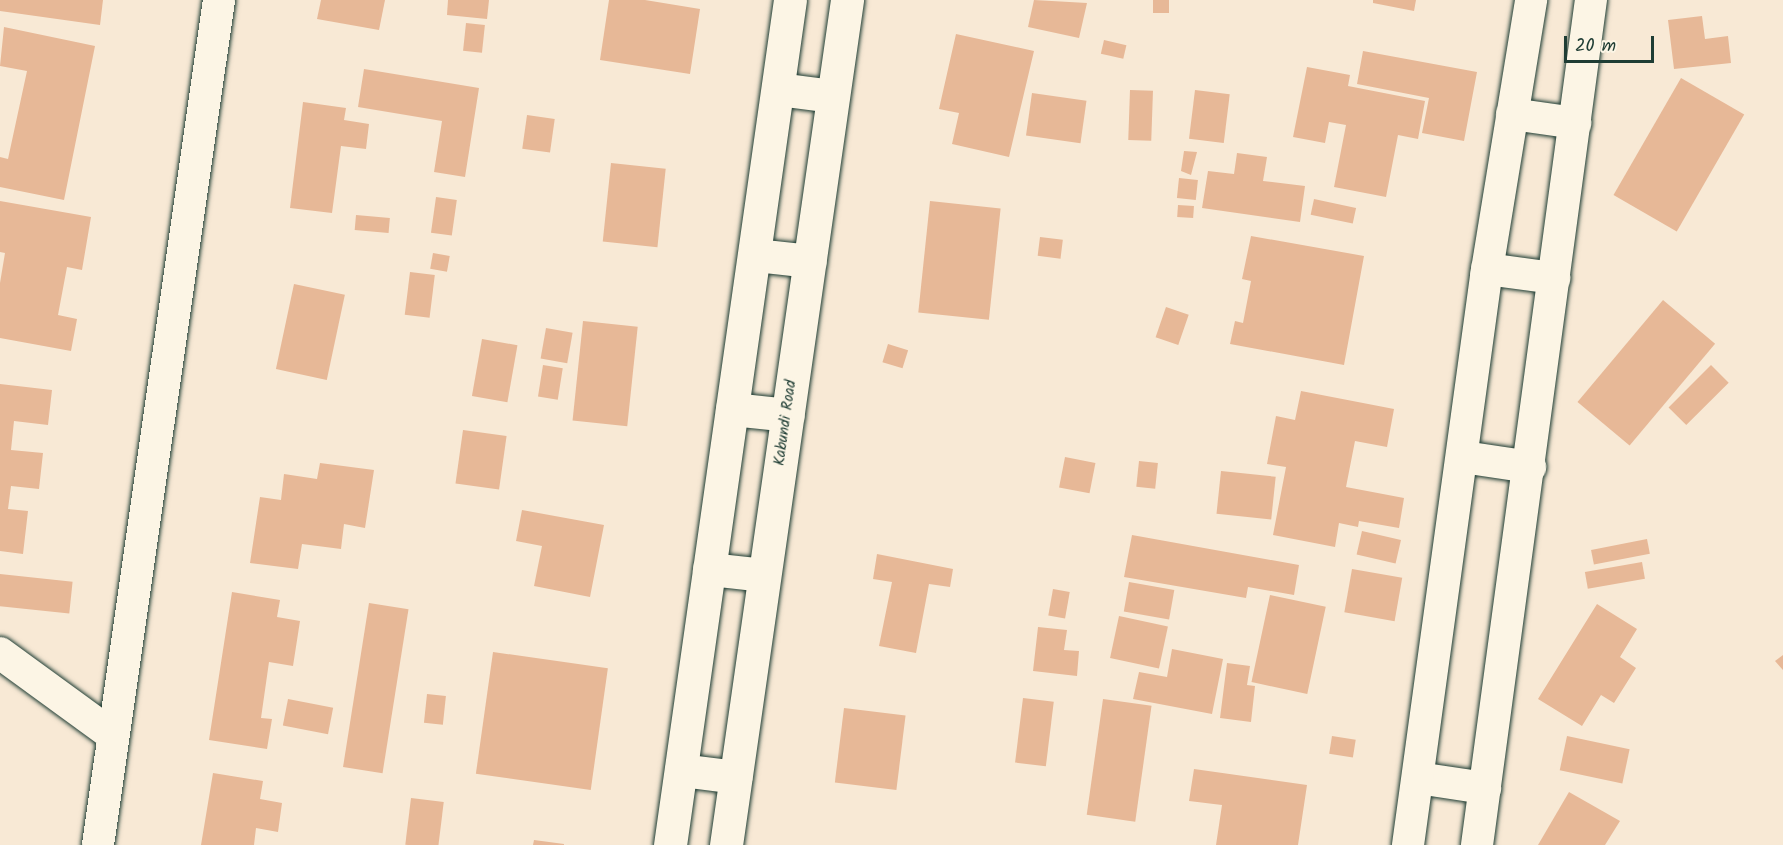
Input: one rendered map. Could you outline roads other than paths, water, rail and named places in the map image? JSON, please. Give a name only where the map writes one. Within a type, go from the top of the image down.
[{"type":"street","points":[[98,845],[111,734],[219,0]]},
{"type":"street","points":[[670,845],[790,0]]},
{"type":"street","name":"Kabundi Road","points":[[726,845],[847,0]]},
{"type":"street","points":[[1408,845],[1488,269],[1531,0]]},
{"type":"street","points":[[1477,845],[1530,467],[1591,0]]},
{"type":"street","points":[[778,89],[833,96]]},
{"type":"street","points":[[1512,114],[1575,123]]},
{"type":"street","points":[[755,255],[810,261]]},
{"type":"street","points":[[1488,269],[1554,278]]},
{"type":"street","points":[[732,409],[788,415]]},
{"type":"street","points":[[1463,457],[1530,467]]},
{"type":"street","points":[[710,569],[765,575]]},
{"type":"street","points":[[0,653],[111,734]]},
{"type":"street","points":[[681,770],[736,777]]},
{"type":"street","points":[[1419,778],[1485,788]]}]
